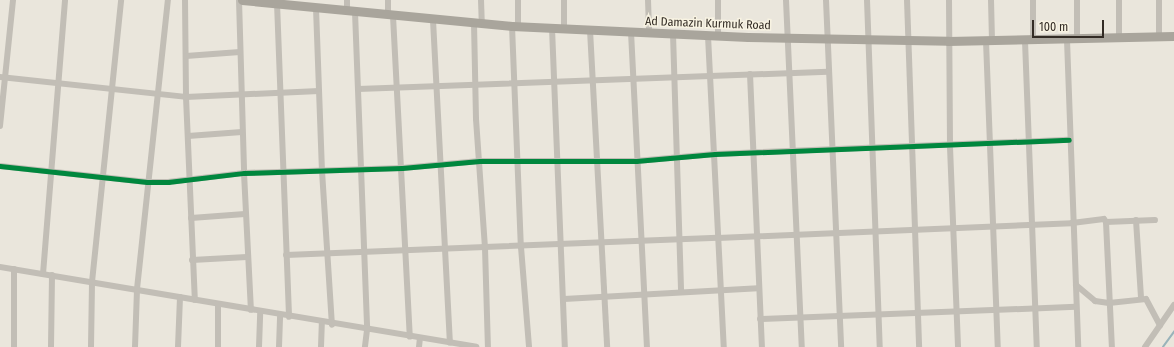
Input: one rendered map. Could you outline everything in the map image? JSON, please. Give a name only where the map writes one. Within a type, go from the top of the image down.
[{"type":"highway","name":"Ad Damazin Kurmuk Road","points":[[242,0],[265,1],[277,4],[433,20],[649,34],[787,39],[908,41],[1029,41],[1174,36]]},
{"type":"street","points":[[0,126],[2,78],[13,0]]},
{"type":"street","points":[[43,274],[65,0]]},
{"type":"street","points":[[91,347],[92,282],[121,0]]},
{"type":"street","points":[[135,347],[137,289],[147,182],[168,0]]},
{"type":"street","points":[[185,0],[186,97],[192,260],[195,300]]},
{"type":"street","points":[[239,0],[245,214],[251,310]]},
{"type":"street","points":[[347,0],[351,12],[358,89],[365,253],[367,330],[365,347]]},
{"type":"street","points":[[388,0],[402,168],[410,337]]},
{"type":"street","points":[[481,0],[478,23],[475,86],[485,248],[488,347]]},
{"type":"street","points":[[518,0],[515,26],[515,83],[521,247],[529,347]]},
{"type":"street","points":[[564,0],[564,29]]},
{"type":"street","points":[[648,0],[649,34]]},
{"type":"street","points":[[718,0],[718,36]]},
{"type":"street","points":[[786,0],[802,347]]},
{"type":"street","points":[[826,0],[831,150],[841,347]]},
{"type":"street","points":[[866,0],[880,347]]},
{"type":"street","points":[[907,0],[917,313],[920,347]]},
{"type":"street","points":[[949,0],[948,41],[950,146],[958,347]]},
{"type":"street","points":[[991,0],[989,41],[989,144],[998,347]]},
{"type":"street","points":[[1033,0],[1029,41],[1028,142],[1037,347]]},
{"type":"street","points":[[1077,0],[1077,39]]},
{"type":"street","points":[[1119,0],[1119,38]]},
{"type":"street","points":[[1159,0],[1159,37]]},
{"type":"street","points":[[277,4],[288,317]]},
{"type":"street","points":[[316,8],[326,254],[332,324]]},
{"type":"street","points":[[433,20],[439,164],[450,343]]},
{"type":"street","points":[[552,28],[565,347]]},
{"type":"street","points":[[590,30],[594,79],[596,163],[607,347]]},
{"type":"street","points":[[631,32],[640,242],[647,347]]},
{"type":"street","points":[[673,34],[681,292]]},
{"type":"street","points":[[708,36],[724,347]]},
{"type":"street","points":[[1067,40],[1069,140],[1078,347]]},
{"type":"street","points":[[186,56],[240,52]]},
{"type":"street","points":[[358,89],[475,86],[594,79],[828,72]]},
{"type":"street","points":[[750,74],[758,288],[762,347]]},
{"type":"street","points":[[2,78],[186,97],[319,91]]},
{"type":"street","points":[[188,136],[242,132]]},
{"type":"street","points":[[0,166],[147,182],[244,173],[402,168],[480,161],[596,163],[715,154],[911,148],[1069,140]]},
{"type":"street","points":[[191,218],[245,214]]},
{"type":"street","points":[[286,255],[602,244],[1072,223],[1104,219],[1106,222],[1155,220]]},
{"type":"street","points":[[1136,220],[1141,298]]},
{"type":"street","points":[[1106,222],[1112,347]]},
{"type":"street","points":[[192,260],[247,257]]},
{"type":"street","points":[[0,267],[137,289],[322,323],[476,347]]},
{"type":"street","points":[[14,269],[14,347]]},
{"type":"street","points":[[51,347],[52,275]]},
{"type":"street","points":[[1075,284],[1087,297],[1095,301],[1109,302],[1141,298],[1146,299],[1160,324]]},
{"type":"street","points":[[564,299],[758,288]]},
{"type":"street","points":[[178,347],[180,298]]},
{"type":"street","points":[[218,304],[218,347]]},
{"type":"street","points":[[1145,347],[1174,305]]},
{"type":"street","points":[[760,319],[1076,307]]},
{"type":"street","points":[[259,347],[260,311]]},
{"type":"street","points":[[279,347],[280,315]]},
{"type":"street","points":[[321,347],[322,323]]},
{"type":"street","points":[[419,347],[420,338]]},
{"type":"waterway","points":[[1163,347],[1174,332]]},
{"type":"cycle path","points":[[0,166],[147,182],[168,182],[244,173],[402,168],[480,161],[636,161],[715,154],[1069,140]]}]
